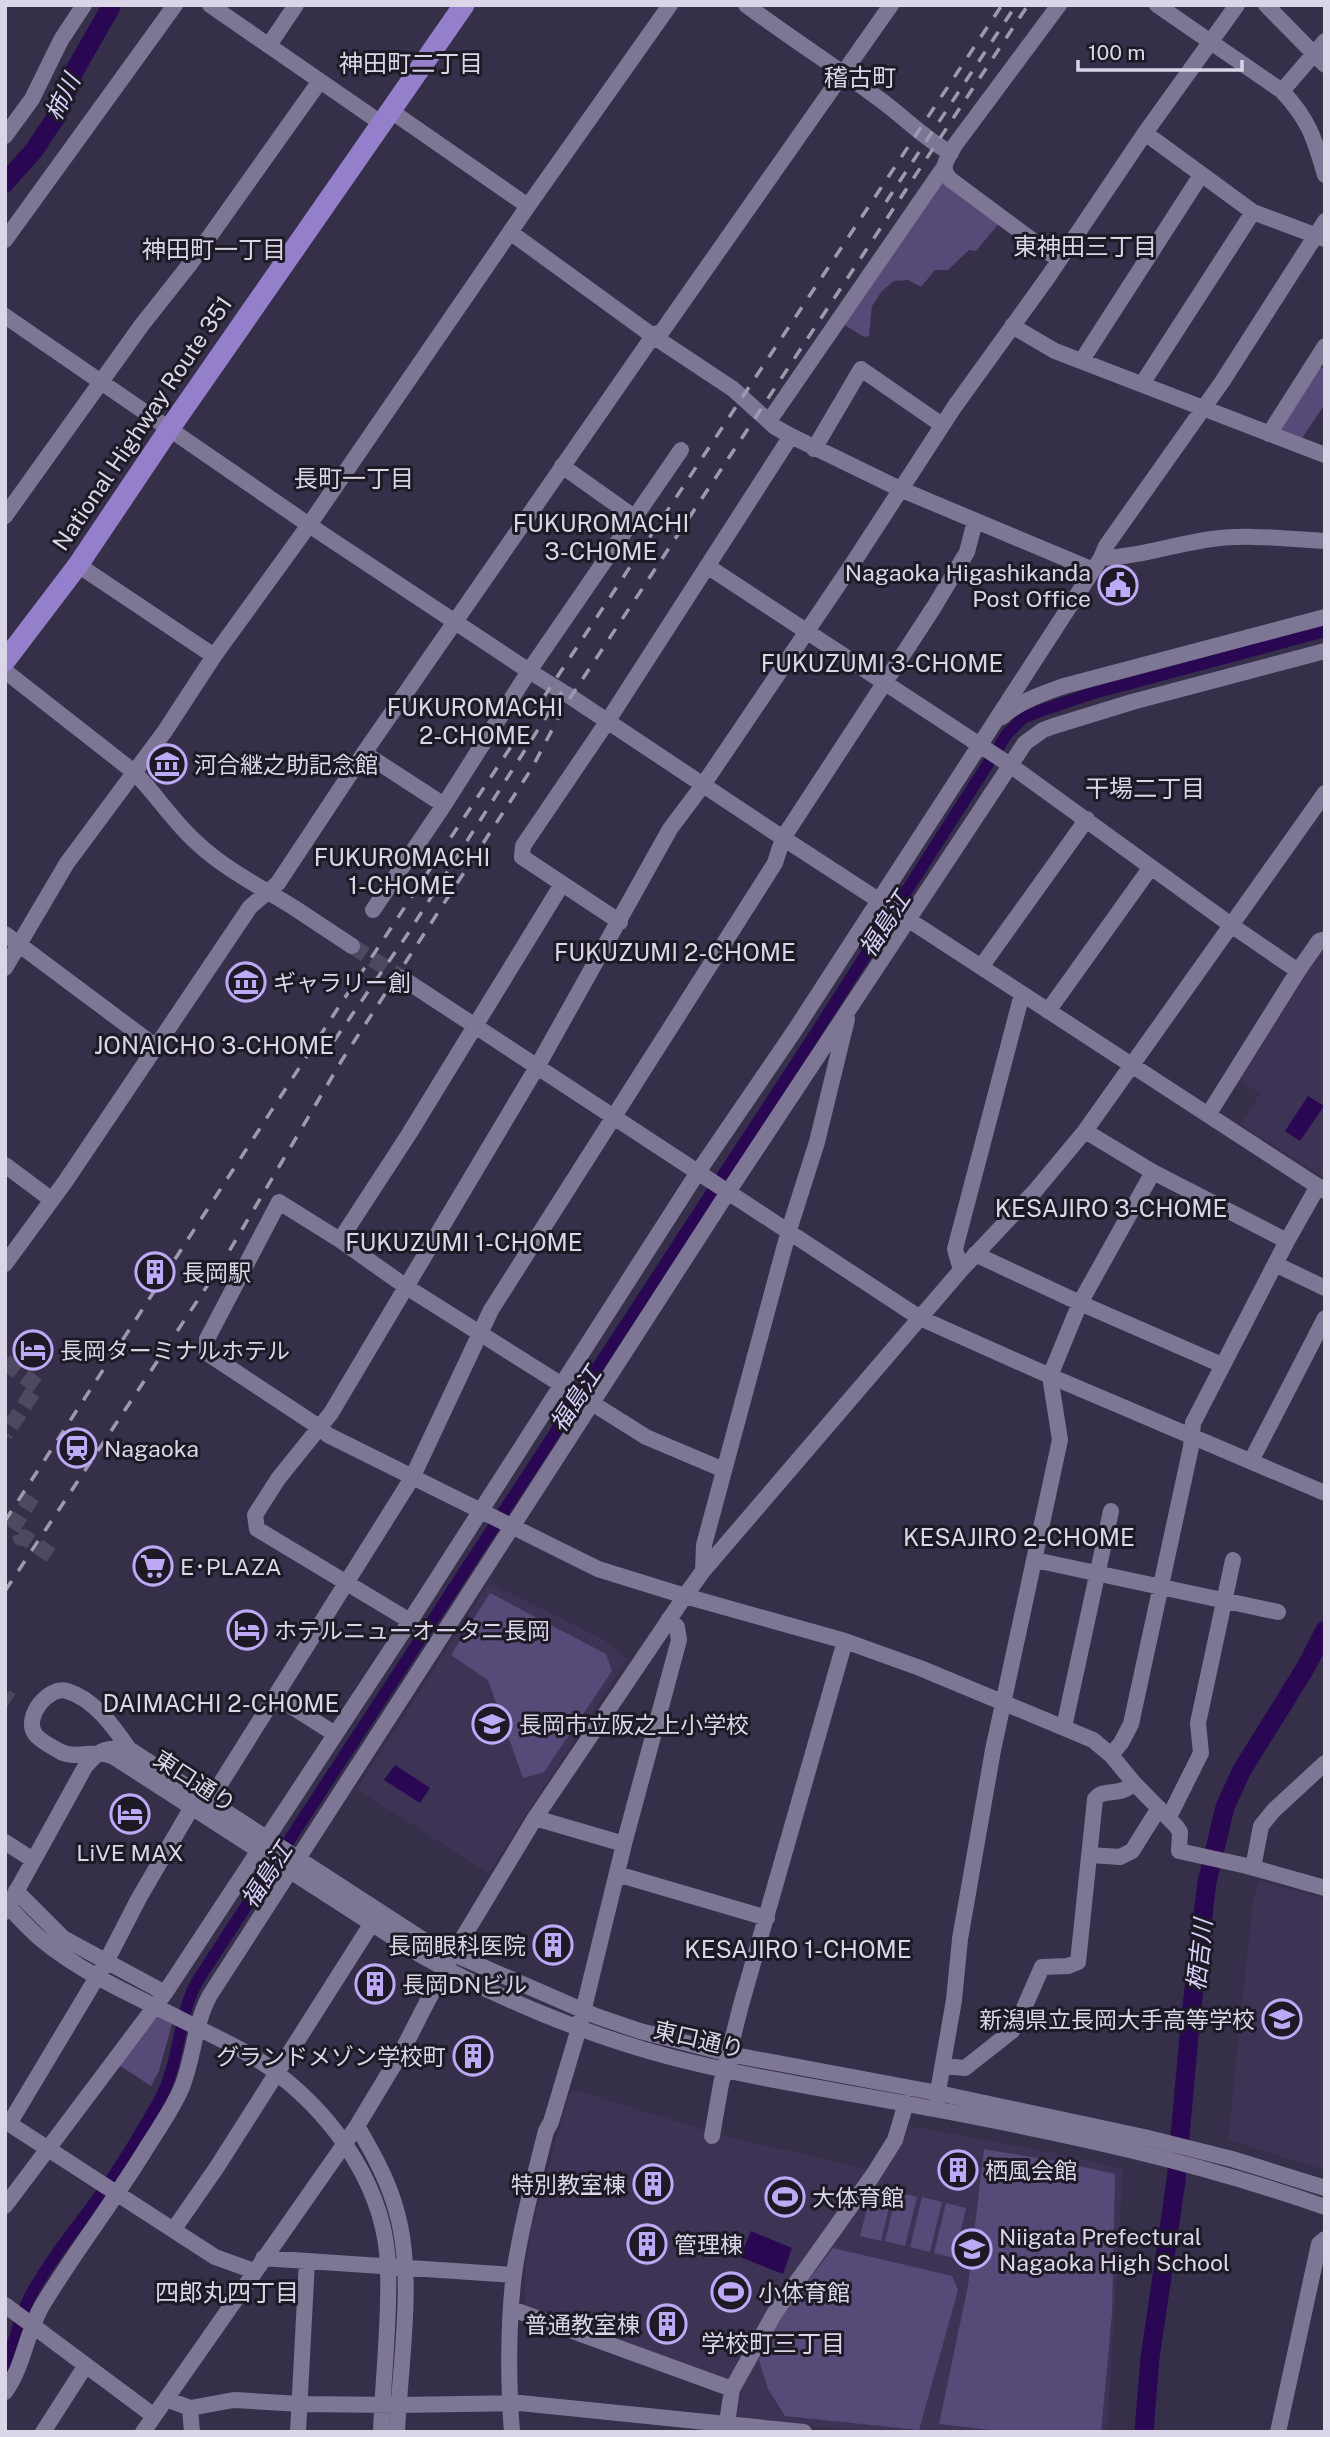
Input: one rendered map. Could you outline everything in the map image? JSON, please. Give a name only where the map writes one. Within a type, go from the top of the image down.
[{"type":"highway","name":"National Highway Route 351","points":[[5,661],[78,565],[464,5]]},
{"type":"street","points":[[5,136],[32,99],[61,40],[84,5]]},
{"type":"street","points":[[5,240],[175,5]]},
{"type":"street","points":[[210,5],[320,81],[386,117],[528,206]]},
{"type":"street","points":[[269,45],[296,5]]},
{"type":"street","points":[[746,5],[908,120],[937,145],[947,160],[944,172],[951,180],[1059,260]]},
{"type":"street","points":[[5,1265],[250,907],[278,883],[562,466],[653,336],[663,330],[891,5]]},
{"type":"street","points":[[769,421],[947,160],[1059,5]]},
{"type":"street","points":[[1157,5],[1282,90],[1303,114],[1325,175]]},
{"type":"street","points":[[410,1621],[257,1529],[255,1515],[278,1479],[331,1413],[537,1067],[670,829],[703,785],[942,425],[1237,5]]},
{"type":"street","points":[[1266,5],[1321,53],[1282,90]]},
{"type":"street","points":[[5,968],[67,863],[165,731],[214,656],[309,525],[668,6]]},
{"type":"street","points":[[5,516],[320,81]]},
{"type":"street","points":[[5,2206],[161,2010],[165,1993],[266,1845],[335,1734],[484,1512],[562,1385],[880,902],[1106,546],[1203,409],[1322,232],[1253,212],[1145,133]]},
{"type":"street","points":[[1082,360],[1201,175]]},
{"type":"street","points":[[1142,384],[1253,212]]},
{"type":"street","points":[[510,232],[653,336],[733,390],[791,436],[814,449],[975,521],[1097,564],[1181,543],[1216,538],[1325,541]]},
{"type":"street","points":[[5,316],[309,525],[528,671],[1322,1188],[1287,1241],[1193,1423],[1131,1724],[1111,1755]]},
{"type":"street","points":[[1012,326],[1041,344],[1325,455]]},
{"type":"street","points":[[1269,434],[1322,355]]},
{"type":"street","points":[[814,449],[861,369],[942,425]]},
{"type":"street","points":[[620,922],[522,857],[523,846],[607,723],[791,436]]},
{"type":"street","points":[[373,910],[528,671],[681,450]]},
{"type":"street","points":[[562,466],[634,517]]},
{"type":"street","points":[[514,2275],[307,2261],[258,2264],[215,2257],[7,2123],[102,1969],[139,1898],[275,1696],[412,1478],[491,1310],[775,863],[783,838],[934,607],[967,552],[975,521]]},
{"type":"street","points":[[78,565],[214,656]]},
{"type":"street","points":[[707,566],[984,741],[1007,763],[1298,971]]},
{"type":"street","points":[[984,741],[1008,711],[1037,695],[1325,617]]},
{"type":"street","points":[[5,2392],[20,2363],[29,2323],[172,2106],[187,2071],[196,2027],[210,1995],[508,1525],[592,1403],[726,1190],[852,1003],[904,917],[1007,763],[1025,743],[1043,730],[1132,702],[1324,652]]},
{"type":"street","points":[[5,671],[134,772],[194,841],[237,875],[352,946]]},
{"type":"street","points":[[364,754],[443,805]]},
{"type":"street","points":[[143,2432],[357,2126],[395,2063],[444,1969],[535,1818],[685,1596],[961,1270],[1035,1191],[1085,1130],[1325,793]]},
{"type":"street","points":[[981,967],[1087,819]]},
{"type":"street","points":[[1048,1011],[1151,867]]},
{"type":"street","points":[[340,1240],[562,884]]},
{"type":"street","points":[[5,934],[155,1046]]},
{"type":"street","points":[[1208,1115],[1298,971],[1319,942],[1325,939]]},
{"type":"street","points":[[402,978],[920,1318],[1325,1493]]},
{"type":"street","points":[[961,1270],[956,1249],[1022,994]]},
{"type":"street","points":[[704,1571],[704,1545],[789,1230],[817,1142],[852,1003]]},
{"type":"street","points":[[1085,1130],[1153,1172],[1287,1241]]},
{"type":"street","points":[[5,1166],[52,1200]]},
{"type":"street","points":[[937,2101],[954,2000],[960,1940],[1003,1702],[1060,1440],[1050,1376],[1080,1303],[1153,1172]]},
{"type":"street","points":[[562,1385],[405,1286],[340,1240],[279,1202],[207,1339],[207,1353],[328,1435],[412,1478],[598,1569],[845,1641],[1093,1740],[1111,1755],[1133,1783],[1164,1812],[1180,1832],[1179,1851],[1325,1888]]},
{"type":"street","points":[[975,1254],[1222,1365]]},
{"type":"street","points":[[1275,1264],[1325,1288]]},
{"type":"street","points":[[1251,1461],[1325,1318]]},
{"type":"street","points":[[592,1403],[646,1437],[724,1470]]},
{"type":"street","points":[[1064,1727],[1111,1511]]},
{"type":"street","points":[[1035,1560],[1278,1612]]},
{"type":"street","points":[[1090,1855],[1126,1856],[1132,1851],[1164,1812],[1201,1753],[1198,1723],[1233,1560]]},
{"type":"street","points":[[512,2432],[510,2403],[514,2275],[533,2179],[579,2028],[624,1844],[679,1640],[677,1627],[669,1619]]},
{"type":"street","points":[[712,2136],[727,2062],[845,1641]]},
{"type":"street","points":[[63,1807],[63,1793],[72,1765],[64,1754],[35,1734],[32,1727],[34,1715],[47,1696],[62,1690],[73,1693],[110,1719],[129,1749]]},
{"type":"street","points":[[275,1696],[335,1734]]},
{"type":"street","points":[[64,1754],[82,1755],[115,1748],[129,1749]]},
{"type":"street","name":"東口通り","points":[[129,1749],[201,1807]]},
{"type":"street","points":[[99,1752],[85,1767],[7,1909],[41,1939],[102,1969],[165,1993]]},
{"type":"street","name":"東口通り","points":[[99,1752],[121,1761],[266,1845],[372,1923],[444,1969],[579,2028],[638,2048],[937,2101],[1061,2133],[1143,2144],[1209,2161]]},
{"type":"street","points":[[1250,1867],[1261,1826],[1274,1810],[1325,1763]]},
{"type":"street","points":[[944,2066],[965,2068],[1012,2031],[1042,1967],[1068,1966],[1078,1962],[1095,1799],[1097,1795],[1124,1791],[1133,1783]]},
{"type":"street","points":[[535,1818],[624,1844]]},
{"type":"street","points":[[5,1842],[33,1860]]},
{"type":"street","name":"東口通り","points":[[292,1863],[428,1943],[582,2010],[727,2062],[906,2103],[937,2101]]},
{"type":"street","points":[[617,1874],[767,1917]]},
{"type":"street","points":[[16,1891],[63,1938],[102,1969],[161,2010],[277,2073],[332,2126],[371,2193],[383,2228],[388,2266],[390,2405],[397,2432]]},
{"type":"street","points":[[174,2230],[372,1923]]},
{"type":"street","points":[[727,2423],[732,2389],[774,2314],[895,2140],[906,2103]]},
{"type":"street","points":[[357,2126],[386,2181],[397,2213],[406,2267],[390,2405],[381,2432]]},
{"type":"street","points":[[1209,2161],[1325,2188]]},
{"type":"street","points":[[1209,2161],[1325,2207]]},
{"type":"street","points":[[1278,2432],[1319,2244],[1325,2239]]},
{"type":"street","points":[[298,2432],[307,2261]]},
{"type":"street","points":[[6,2306],[154,2416]]},
{"type":"street","points":[[512,2309],[732,2389]]},
{"type":"street","points":[[43,2432],[86,2365]]},
{"type":"street","points":[[166,2399],[190,2408],[234,2400],[390,2405],[510,2403],[672,2425],[727,2423],[744,2428],[804,2432]]},
{"type":"street","points":[[190,2408],[192,2432]]},
{"type":"shaded area","points":[[938,178],[1001,221],[976,251],[969,250],[948,270],[935,270],[921,287],[908,280],[894,281],[882,291],[872,306],[869,336],[864,337],[838,321]]},
{"type":"shaded area","points":[[1319,367],[1325,369],[1325,404],[1302,438],[1280,429]]},
{"type":"shaded area","points":[[1325,946],[1325,1178],[1241,1124],[1260,1094],[1237,1078],[1320,948]]},
{"type":"shaded area","points":[[1308,1096],[1324,1106],[1300,1141],[1285,1131]]},
{"type":"shaded area","name":"長岡市立阪之上小学校","points":[[489,1583],[604,1640],[627,1659],[488,1873],[357,1789]]},
{"type":"shaded area","points":[[490,1593],[606,1654],[612,1671],[544,1772],[523,1778],[488,1680],[451,1655]]},
{"type":"shaded area","points":[[395,1765],[430,1788],[420,1803],[384,1780]]},
{"type":"shaded area","name":"新潟県立長岡大手高等学校","points":[[1260,1881],[1325,1899],[1325,2170],[1228,2140],[1253,1899]]},
{"type":"shaded area","points":[[158,2016],[172,2024],[159,2071],[151,2086],[119,2065]]},
{"type":"shaded area","points":[[575,2090],[720,2135],[870,2170],[729,2383],[525,2310],[526,2268],[531,2230],[569,2094]]},
{"type":"shaded area","name":"Niigata Prefectural Nagaoka High School","points":[[910,2126],[1070,2156],[1123,2169],[1107,2432],[869,2432],[736,2418],[742,2388],[776,2319],[876,2179]]},
{"type":"shaded area","points":[[984,2149],[1115,2174],[1112,2314],[1101,2432],[1009,2432],[939,2424],[968,2286]]},
{"type":"shaded area","points":[[873,2186],[893,2191],[881,2241],[860,2236]]},
{"type":"shaded area","points":[[897,2192],[917,2197],[905,2246],[885,2241]]},
{"type":"shaded area","points":[[922,2197],[942,2202],[930,2252],[910,2247]]},
{"type":"shaded area","points":[[946,2203],[966,2208],[954,2258],[934,2253]]},
{"type":"shaded area","points":[[751,2231],[792,2248],[783,2274],[740,2257]]},
{"type":"shaded area","points":[[833,2248],[952,2276],[958,2290],[919,2430],[785,2416],[768,2389],[759,2360],[778,2321]]},
{"type":"waterway","name":"柿川","points":[[5,183],[35,149],[56,117],[75,70],[112,5]]},
{"type":"waterway","name":"福島江","points":[[5,2368],[24,2311],[39,2281],[113,2177],[159,2101],[171,2070],[186,2009],[198,1980],[810,1042],[1007,734],[1023,718],[1090,694],[1325,631]]},
{"type":"waterway","name":"栖吉川","points":[[1144,2432],[1150,2358],[1176,2181],[1191,2014],[1207,1882],[1225,1807],[1242,1770],[1306,1667],[1325,1630]]},
{"type":"tunnel","points":[[352,946],[402,978]]},
{"type":"tunnel","points":[[5,1362],[37,1386],[5,1435]]},
{"type":"tunnel","points":[[12,1529],[32,1497]]},
{"type":"tunnel","points":[[20,1534],[21,1538],[24,1537],[52,1556]]},
{"type":"tunnel","points":[[5,1697],[11,1701]]},
{"type":"railway","points":[[5,1521],[340,1005],[1002,5]]},
{"type":"railway","points":[[886,202],[1016,5]]},
{"type":"railway","points":[[5,1591],[221,1265],[342,1060],[532,768],[564,707],[1028,5]]},
{"type":"railway","points":[[334,1041],[407,935],[562,692]]},
{"type":"place","name":"Nagaoka Higashikanda Post Office","points":[[1118,585]]},
{"type":"place","name":"河合継之助記念館","points":[[167,764]]},
{"type":"place","name":"ギャラリー創","points":[[246,982]]},
{"type":"place","name":"長岡駅","points":[[155,1272]]},
{"type":"place","name":"長岡ターミナルホテル","points":[[33,1350]]},
{"type":"place","name":"Nagaoka","points":[[77,1448]]},
{"type":"place","name":"E･PLAZA","points":[[153,1566]]},
{"type":"place","name":"ホテルニューオータニ長岡","points":[[247,1630]]},
{"type":"place","name":"長岡市立阪之上小学校","points":[[492,1724]]},
{"type":"place","name":"LiVE MAX","points":[[130,1814]]},
{"type":"place","name":"長岡眼科医院","points":[[553,1945]]},
{"type":"place","name":"長岡DNビル","points":[[375,1984]]},
{"type":"place","name":"新潟県立長岡大手高等学校","points":[[1282,2019]]},
{"type":"place","name":"グランドメゾン学校町","points":[[473,2056]]},
{"type":"place","name":"栖風会館","points":[[958,2170]]},
{"type":"place","name":"特別教室棟","points":[[653,2184]]},
{"type":"place","name":"大体育館","points":[[785,2197]]},
{"type":"place","name":"管理棟","points":[[647,2244]]},
{"type":"place","name":"Niigata Prefectural Nagaoka High School","points":[[972,2249]]},
{"type":"place","name":"小体育館","points":[[731,2292]]},
{"type":"place","name":"普通教室棟","points":[[667,2324]]},
{"type":"district","name":"神田町二丁目","points":[[411,63]]},
{"type":"district","name":"稽古町","points":[[860,77]]},
{"type":"district","name":"東神田三丁目","points":[[1085,246]]},
{"type":"district","name":"神田町一丁目","points":[[214,249]]},
{"type":"district","name":"長町一丁目","points":[[354,478]]},
{"type":"district","name":"FUKUROMACHI 3-CHOME","points":[[601,537]]},
{"type":"district","name":"FUKUZUMI 3-CHOME","points":[[882,663]]},
{"type":"district","name":"FUKUROMACHI 2-CHOME","points":[[475,721]]},
{"type":"district","name":"干場二丁目","points":[[1145,788]]},
{"type":"district","name":"FUKUROMACHI 1-CHOME","points":[[402,871]]},
{"type":"district","name":"FUKUZUMI 2-CHOME","points":[[675,952]]},
{"type":"district","name":"JONAICHO 3-CHOME","points":[[214,1045]]},
{"type":"district","name":"KESAJIRO 3-CHOME","points":[[1111,1208]]},
{"type":"district","name":"FUKUZUMI 1-CHOME","points":[[464,1242]]},
{"type":"district","name":"KESAJIRO 2-CHOME","points":[[1019,1537]]},
{"type":"district","name":"DAIMACHI 2-CHOME","points":[[221,1703]]},
{"type":"district","name":"KESAJIRO 1-CHOME","points":[[798,1949]]},
{"type":"district","name":"四郎丸四丁目","points":[[227,2292]]},
{"type":"district","name":"学校町三丁目","points":[[773,2343]]}]
